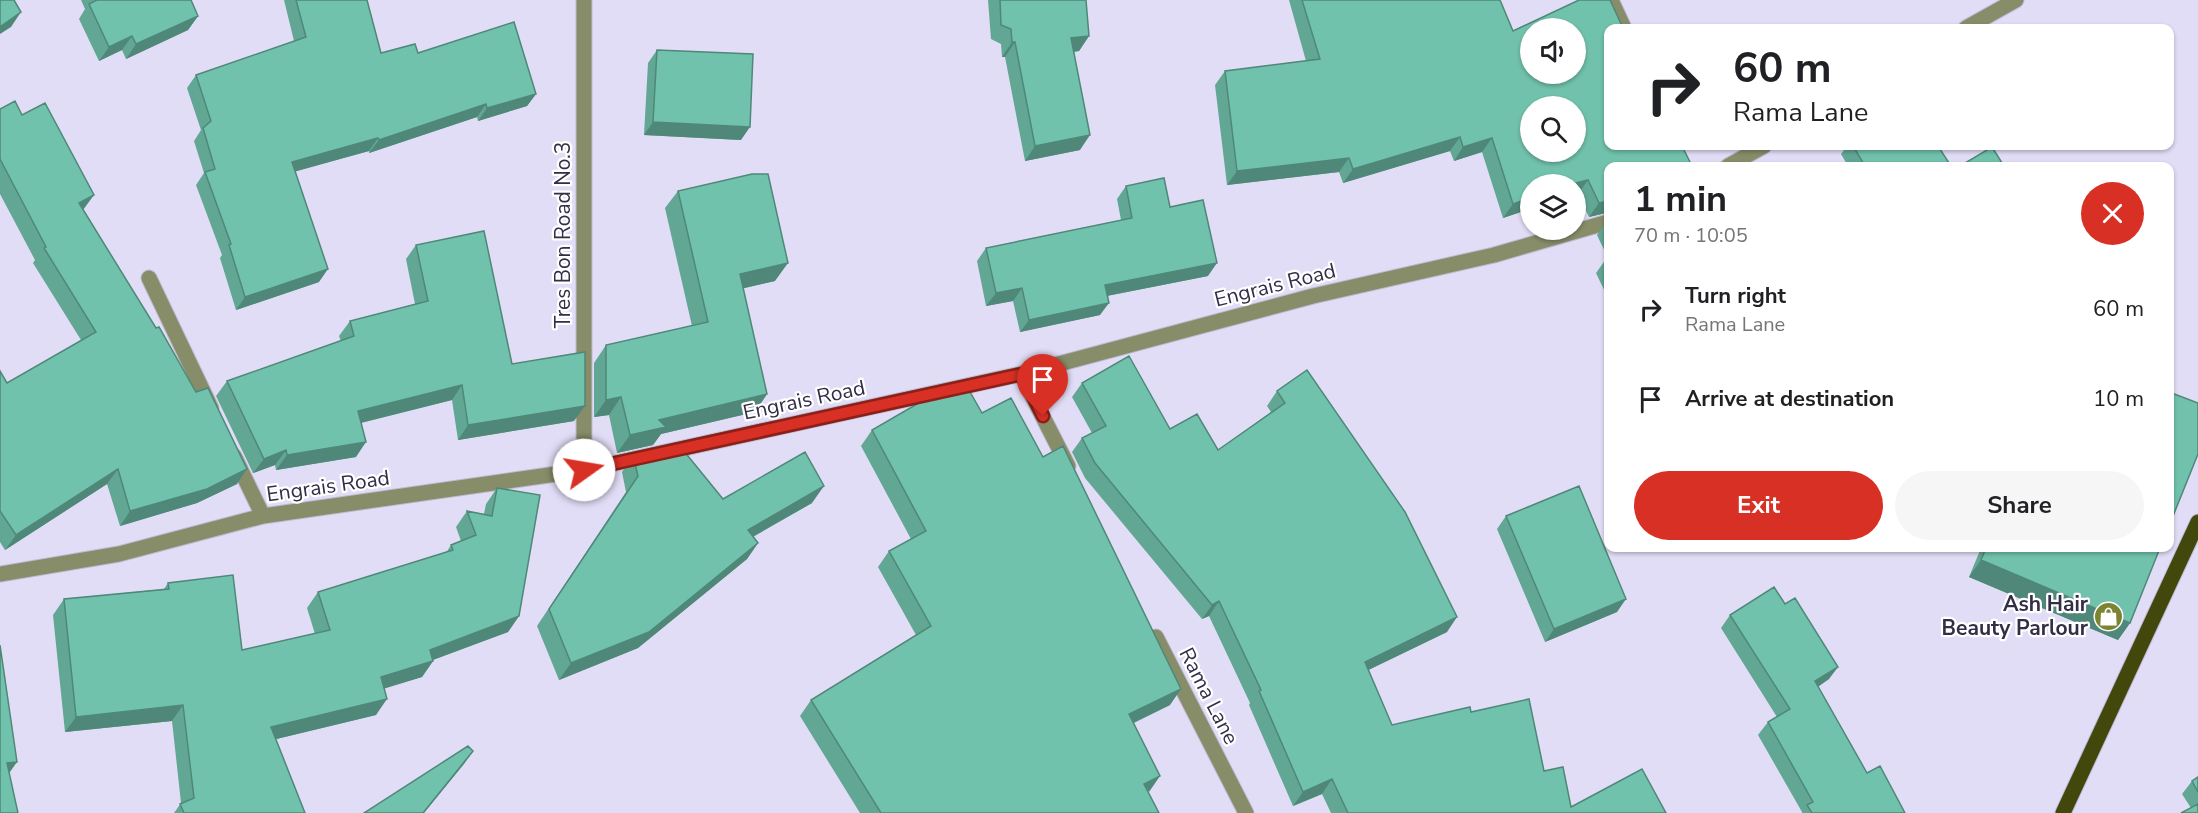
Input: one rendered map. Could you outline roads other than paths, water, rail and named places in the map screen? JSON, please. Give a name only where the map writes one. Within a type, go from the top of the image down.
[{"type":"main road","points":[[2063,813],[2198,522]]},
{"type":"street","name":"Tres Bon Road No.3","points":[[584,0],[584,470]]},
{"type":"street","points":[[1611,0],[1622,24]]},
{"type":"street","points":[[1973,24],[2016,0]]},
{"type":"street","points":[[1735,162],[1757,150]]},
{"type":"street","name":"Engrais Road","points":[[0,574],[119,554],[263,516],[584,470],[1022,374],[1313,296],[1494,255],[1604,223]]},
{"type":"street","points":[[149,278],[216,418]]},
{"type":"street","points":[[1022,374],[1076,480]]},
{"type":"street","points":[[226,440],[263,516]]},
{"type":"street","name":"Rama Lane","points":[[1146,619],[1246,813]]},
{"type":"place","name":"Ash Hair Beauty Parlour","points":[[2109,616]]}]
